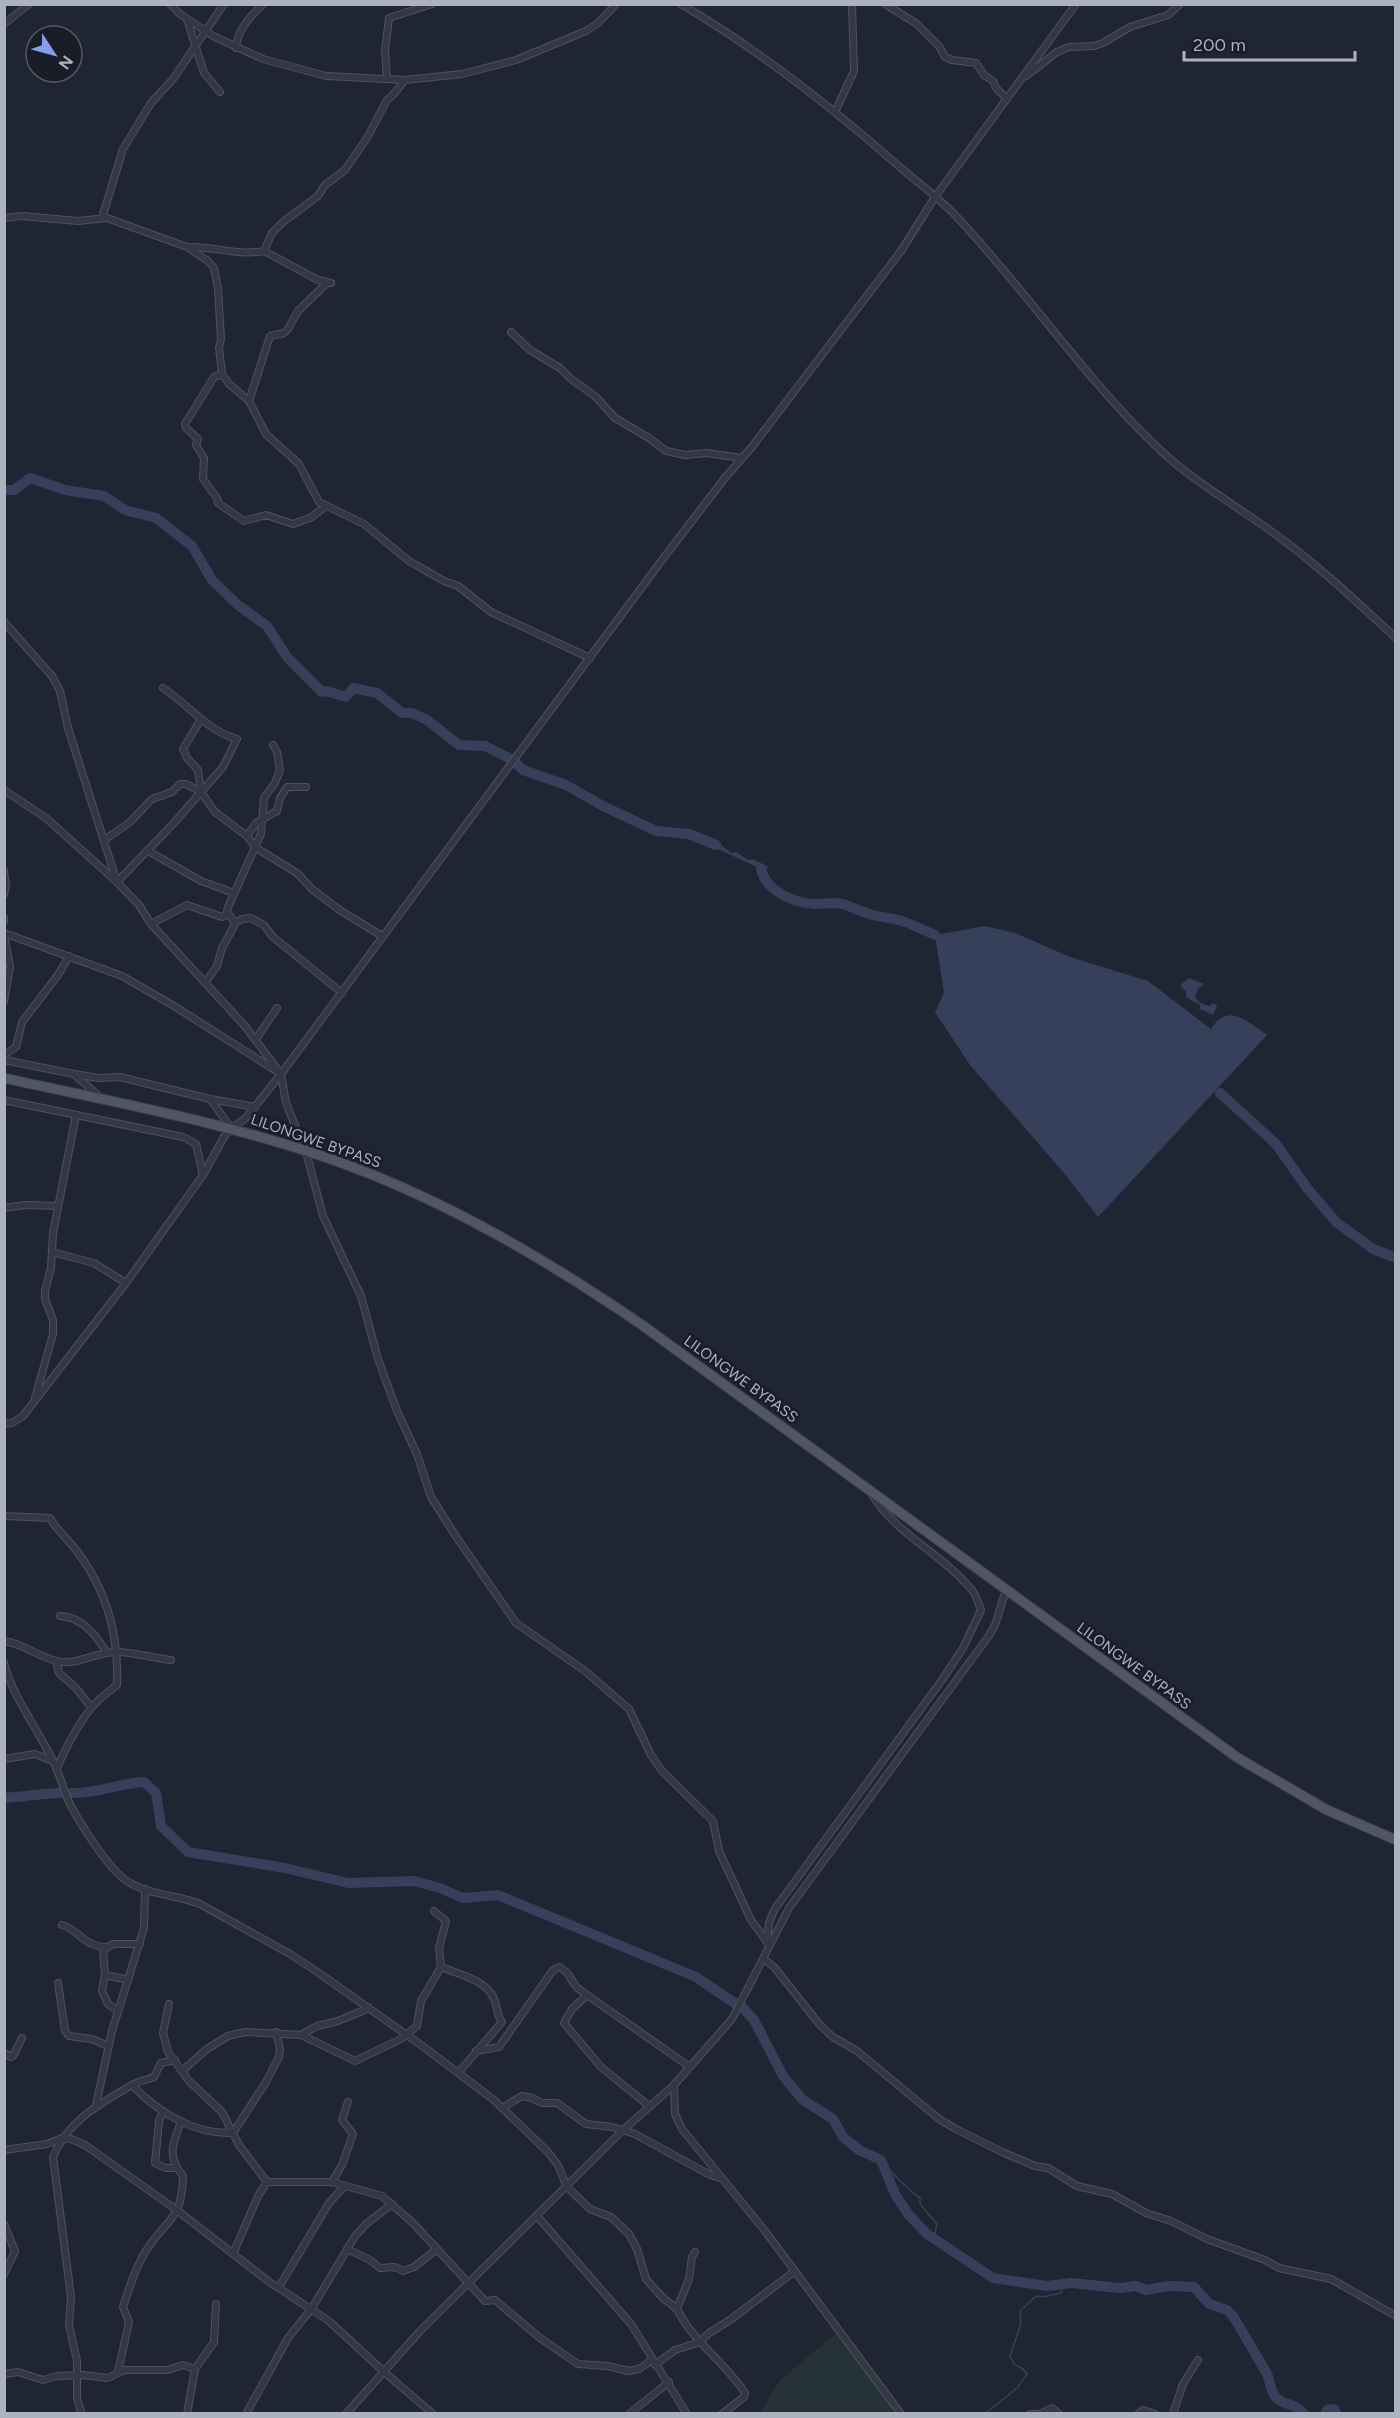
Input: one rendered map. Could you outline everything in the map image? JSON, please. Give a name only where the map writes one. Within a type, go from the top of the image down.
[{"type":"main road","name":"LILONGWE BYPASS","points":[[4,1078],[231,1128],[306,1152],[366,1173],[434,1203],[514,1244],[577,1281],[642,1325],[1238,1758],[1327,1810],[1395,1840]]},
{"type":"street","points":[[4,24],[28,4]]},
{"type":"street","points":[[170,4],[187,19],[236,48],[312,73],[405,80],[462,74],[538,52],[594,27],[616,4]]},
{"type":"street","points":[[102,218],[123,149],[151,103],[173,79],[224,4]]},
{"type":"street","points":[[236,48],[237,38],[250,18],[263,4]]},
{"type":"street","points":[[387,79],[385,50],[389,18],[432,4]]},
{"type":"street","points":[[681,4],[796,82],[950,209],[1065,347],[1157,448],[1281,538],[1395,638]]},
{"type":"street","points":[[835,112],[854,71],[852,4]]},
{"type":"street","points":[[885,4],[917,24],[939,46],[945,57],[976,63],[1007,99]]},
{"type":"street","points":[[1023,78],[1057,52],[1069,47],[1094,46],[1104,43],[1130,27],[1168,15],[1180,4]]},
{"type":"street","points":[[4,1424],[12,1423],[23,1416],[126,1283],[231,1128],[239,1125],[281,1074],[662,560],[901,251],[935,197],[1023,78],[1072,6]]},
{"type":"street","points":[[187,19],[204,73],[220,92]]},
{"type":"street","points":[[264,251],[272,233],[318,196],[325,184],[345,170],[367,138],[387,100],[405,80]]},
{"type":"street","points":[[4,218],[32,217],[78,221],[102,218],[187,247],[208,261],[214,268],[218,288],[222,374],[249,401],[266,434],[299,464],[317,499],[325,507],[342,511],[364,524],[409,561],[444,581],[458,586],[491,612],[590,658]]},
{"type":"street","points":[[187,247],[224,251],[264,251],[318,280],[329,283],[298,311],[284,333],[270,336],[249,401]]},
{"type":"street","points":[[511,332],[530,350],[560,368],[595,396],[615,418],[666,451],[685,456],[706,453],[742,458]]},
{"type":"street","points":[[222,374],[214,377],[185,424],[186,428],[198,439],[196,445],[204,458],[203,479],[217,498],[218,503],[244,521],[266,515],[293,524],[310,518],[325,507]]},
{"type":"street","points":[[4,622],[52,676],[60,691],[68,728],[117,882]]},
{"type":"street","points":[[117,882],[229,759],[237,740],[218,732],[181,700],[163,688]]},
{"type":"street","points":[[201,719],[183,749],[184,754],[198,770],[201,792],[215,812],[247,836],[256,848],[297,873],[313,890],[341,911],[382,936]]},
{"type":"street","points":[[235,923],[228,914],[228,907],[256,848],[264,798],[275,783],[280,770],[277,752],[273,745]]},
{"type":"street","points":[[104,840],[129,823],[152,799],[172,792],[180,784],[183,783],[201,792]]},
{"type":"street","points":[[247,836],[256,823],[277,811],[279,798],[287,787],[306,787]]},
{"type":"street","points":[[4,790],[46,818],[139,904],[152,924],[256,1039],[281,1074],[286,1103],[306,1152],[323,1216],[361,1296],[378,1359],[397,1411],[417,1454],[431,1497],[516,1623],[585,1671],[629,1709],[651,1755],[662,1771],[713,1821],[719,1851],[751,1920],[767,1942]]},
{"type":"street","points":[[148,850],[201,881],[234,893]]},
{"type":"street","points":[[4,871],[6,886],[4,894]]},
{"type":"street","points":[[152,924],[187,905],[222,917],[228,914]]},
{"type":"street","points":[[205,983],[217,966],[222,948],[235,923],[251,918],[264,925],[273,937],[342,993]]},
{"type":"street","points":[[4,1001],[10,967],[4,934],[108,970],[136,984],[281,1074]]},
{"type":"street","points":[[4,1058],[16,1047],[22,1022],[58,975],[69,956]]},
{"type":"street","points":[[256,1039],[277,1008]]},
{"type":"street","points":[[4,1058],[98,1078],[120,1077],[210,1099],[255,1107]]},
{"type":"street","points":[[74,1074],[102,1099]]},
{"type":"street","points":[[210,1099],[231,1128]]},
{"type":"street","points":[[4,1100],[192,1141],[199,1151],[202,1174]]},
{"type":"street","points":[[34,1402],[53,1334],[51,1312],[45,1295],[51,1268],[58,1206],[76,1115]]},
{"type":"street","points":[[4,1208],[24,1205],[58,1206]]},
{"type":"street","points":[[52,1252],[94,1263],[126,1283]]},
{"type":"street","points":[[869,1489],[883,1512],[972,1590],[981,1610],[963,1648],[942,1680],[774,1910],[769,1923],[766,1956],[820,2025],[833,2037],[856,2051],[939,2119],[956,2129],[1002,2152],[1057,2172],[1077,2186],[1118,2196],[1146,2213],[1172,2221],[1208,2239],[1265,2260],[1279,2268],[1330,2279],[1395,2316]]},
{"type":"street","points":[[4,1516],[48,1516],[59,1533],[78,1552],[102,1590],[113,1623],[117,1652],[117,1685],[92,1707],[65,1749],[57,1770]]},
{"type":"street","points":[[346,2414],[383,2371],[468,2284],[622,2131],[674,2085],[732,2019],[785,1916],[800,1892],[988,1637],[995,1625],[1006,1590]]},
{"type":"street","points":[[60,1616],[69,1616],[84,1624],[100,1641],[107,1653]]},
{"type":"street","points":[[4,1641],[21,1645],[56,1661],[76,1662],[117,1652],[171,1660]]},
{"type":"street","points":[[56,1661],[59,1673],[92,1707]]},
{"type":"street","points":[[4,1663],[17,1699],[54,1761],[70,1805],[106,1860],[123,1879],[145,1889],[185,1898],[200,1904],[290,1954],[407,2034],[502,2108],[547,2151],[558,2165],[567,2187],[590,2209],[611,2217],[629,2235],[637,2249],[646,2279],[663,2298],[677,2309],[684,2324],[735,2378],[745,2393],[744,2397],[722,2414]]},
{"type":"street","points":[[4,1760],[35,1754],[54,1761]]},
{"type":"street","points":[[96,2105],[108,2046],[140,1944],[145,1919],[145,1889]]},
{"type":"street","points":[[182,2071],[218,2041],[245,2032],[301,2035],[355,2061],[407,2034],[417,2025],[421,2001],[441,1967],[439,1947],[446,1921],[434,1911]]},
{"type":"street","points":[[62,1925],[92,1945],[106,1947],[123,1943],[140,1944]]},
{"type":"street","points":[[106,1947],[102,1954],[105,1976],[102,1991],[108,2004],[118,2011]]},
{"type":"street","points":[[441,1967],[483,1984],[495,1999],[502,2025],[458,2073]]},
{"type":"street","points":[[476,2051],[499,2047],[554,1970],[559,1967],[566,1971],[575,1985],[587,1995],[690,2067]]},
{"type":"street","points":[[105,1976],[128,1980]]},
{"type":"street","points":[[58,1983],[65,2031],[73,2038],[92,2039],[108,2046]]},
{"type":"street","points":[[587,1995],[572,2009],[564,2023],[601,2067],[649,2106]]},
{"type":"street","points":[[169,2004],[163,2033],[168,2052],[189,2082],[222,2112],[232,2133],[267,2182]]},
{"type":"street","points":[[301,2035],[317,2026],[338,2021],[369,2008]]},
{"type":"street","points":[[232,2133],[239,2126],[279,2057],[280,2049],[276,2032]]},
{"type":"street","points":[[4,2053],[11,2057],[14,2056],[22,2038]]},
{"type":"street","points":[[82,2414],[77,2399],[77,2361],[69,2325],[71,2297],[53,2157],[62,2138],[96,2105],[122,2093],[132,2085],[154,2077],[161,2063],[175,2060]]},
{"type":"street","points":[[132,2085],[145,2100],[181,2122],[196,2128],[232,2133]]},
{"type":"street","points":[[674,2085],[673,2103],[677,2122],[795,2271],[901,2414]]},
{"type":"street","points":[[502,2108],[522,2096],[542,2103],[557,2103],[586,2124],[612,2127],[635,2134],[710,2175],[724,2179]]},
{"type":"street","points":[[332,2182],[342,2165],[353,2134],[342,2120],[348,2102]]},
{"type":"street","points":[[163,2111],[159,2121],[155,2163],[165,2168],[175,2168]]},
{"type":"street","points":[[118,2372],[129,2322],[123,2307],[134,2273],[150,2246],[178,2211],[183,2196],[183,2176],[175,2168],[172,2152],[181,2122]]},
{"type":"street","points":[[4,2150],[47,2144],[62,2138],[85,2145],[178,2211],[233,2254],[312,2308],[352,2340],[383,2371],[433,2414]]},
{"type":"street","points":[[267,2182],[332,2182],[382,2196],[437,2249],[485,2301],[495,2300],[540,2338],[578,2364],[607,2366],[629,2371],[654,2363],[675,2350],[700,2342],[709,2333],[795,2271]]},
{"type":"street","points":[[233,2254],[258,2196],[267,2182]]},
{"type":"street","points":[[279,2287],[329,2203],[345,2186]]},
{"type":"street","points":[[246,2414],[288,2338],[312,2308],[360,2230],[392,2204]]},
{"type":"street","points":[[537,2216],[610,2298],[640,2337],[687,2414]]},
{"type":"street","points":[[4,2224],[15,2251],[4,2274]]},
{"type":"street","points":[[347,2249],[370,2260],[380,2268],[395,2267],[403,2271],[414,2267],[437,2249]]},
{"type":"street","points":[[677,2309],[689,2279],[694,2252]]},
{"type":"street","points":[[187,2414],[195,2369],[214,2342],[216,2304]]},
{"type":"street","points":[[1173,2414],[1183,2384],[1198,2360]]},
{"type":"street","points":[[4,2374],[18,2372],[43,2380],[77,2375],[108,2378],[124,2370],[168,2370],[183,2365],[195,2369]]},
{"type":"street","points":[[628,2414],[669,2382]]},
{"type":"street","points":[[1030,2414],[1040,2414],[1052,2408],[1059,2414]]},
{"type":"street","points":[[1138,2414],[1143,2410],[1155,2414]]},
{"type":"shaded area","points":[[838,2332],[886,2398],[893,2413],[759,2414],[779,2381]]},
{"type":"water","points":[[706,839],[721,845],[731,853],[736,852],[748,860],[753,859],[768,867],[763,874],[769,883],[760,877],[759,868],[707,844],[704,841]]},
{"type":"water","points":[[985,926],[1015,933],[1070,957],[1148,981],[1211,1029],[1217,1021],[1230,1015],[1245,1020],[1267,1035],[1098,1217],[1064,1173],[970,1065],[935,1012],[944,993],[935,935]]},
{"type":"water","points":[[1189,978],[1204,984],[1198,989],[1195,997],[1200,1003],[1209,1006],[1214,1003],[1217,1006],[1213,1015],[1200,1009],[1200,1005],[1186,997],[1186,991],[1181,984]]},
{"type":"waterway","points":[[4,490],[14,490],[30,478],[65,490],[104,496],[125,510],[156,518],[192,546],[212,580],[238,605],[267,626],[287,657],[322,692],[327,691],[346,697],[353,688],[377,693],[402,713],[412,713],[427,720],[459,745],[485,746],[509,758]]},
{"type":"waterway","points":[[516,763],[523,770],[566,785],[603,806],[656,831],[689,834],[716,845]]},
{"type":"waterway","points":[[761,869],[768,883],[789,898],[815,904],[843,904],[869,914],[905,922]]},
{"type":"waterway","points":[[910,924],[935,935]]},
{"type":"waterway","points":[[1220,1093],[1276,1144],[1307,1188],[1336,1222],[1373,1249],[1396,1258]]},
{"type":"waterway","points":[[72,1793],[144,1782],[156,1793],[161,1826],[188,1852],[285,1868],[348,1883],[414,1881],[440,1888],[463,1898],[498,1895],[696,1977],[736,2004]]},
{"type":"waterway","points":[[4,1798],[62,1793]]},
{"type":"waterway","points":[[743,2008],[754,2020],[783,2076],[803,2100],[833,2119],[843,2137],[859,2150],[881,2160],[895,2194],[908,2214],[927,2234],[993,2278],[1047,2286],[1071,2283],[1120,2288],[1136,2286],[1146,2290],[1169,2286],[1194,2287],[1209,2304],[1227,2310],[1233,2316],[1266,2372],[1275,2396],[1298,2408],[1304,2414]]},
{"type":"waterway","points":[[882,2163],[920,2198],[920,2204],[937,2224],[934,2238]]},
{"type":"waterway","points":[[985,2414],[1018,2387],[1027,2374],[1014,2364],[1010,2356],[1021,2324],[1020,2311],[1036,2296],[1043,2297],[1061,2293],[1064,2284]]},
{"type":"waterway","points":[[1325,2414],[1327,2410],[1334,2409],[1337,2414]]}]
